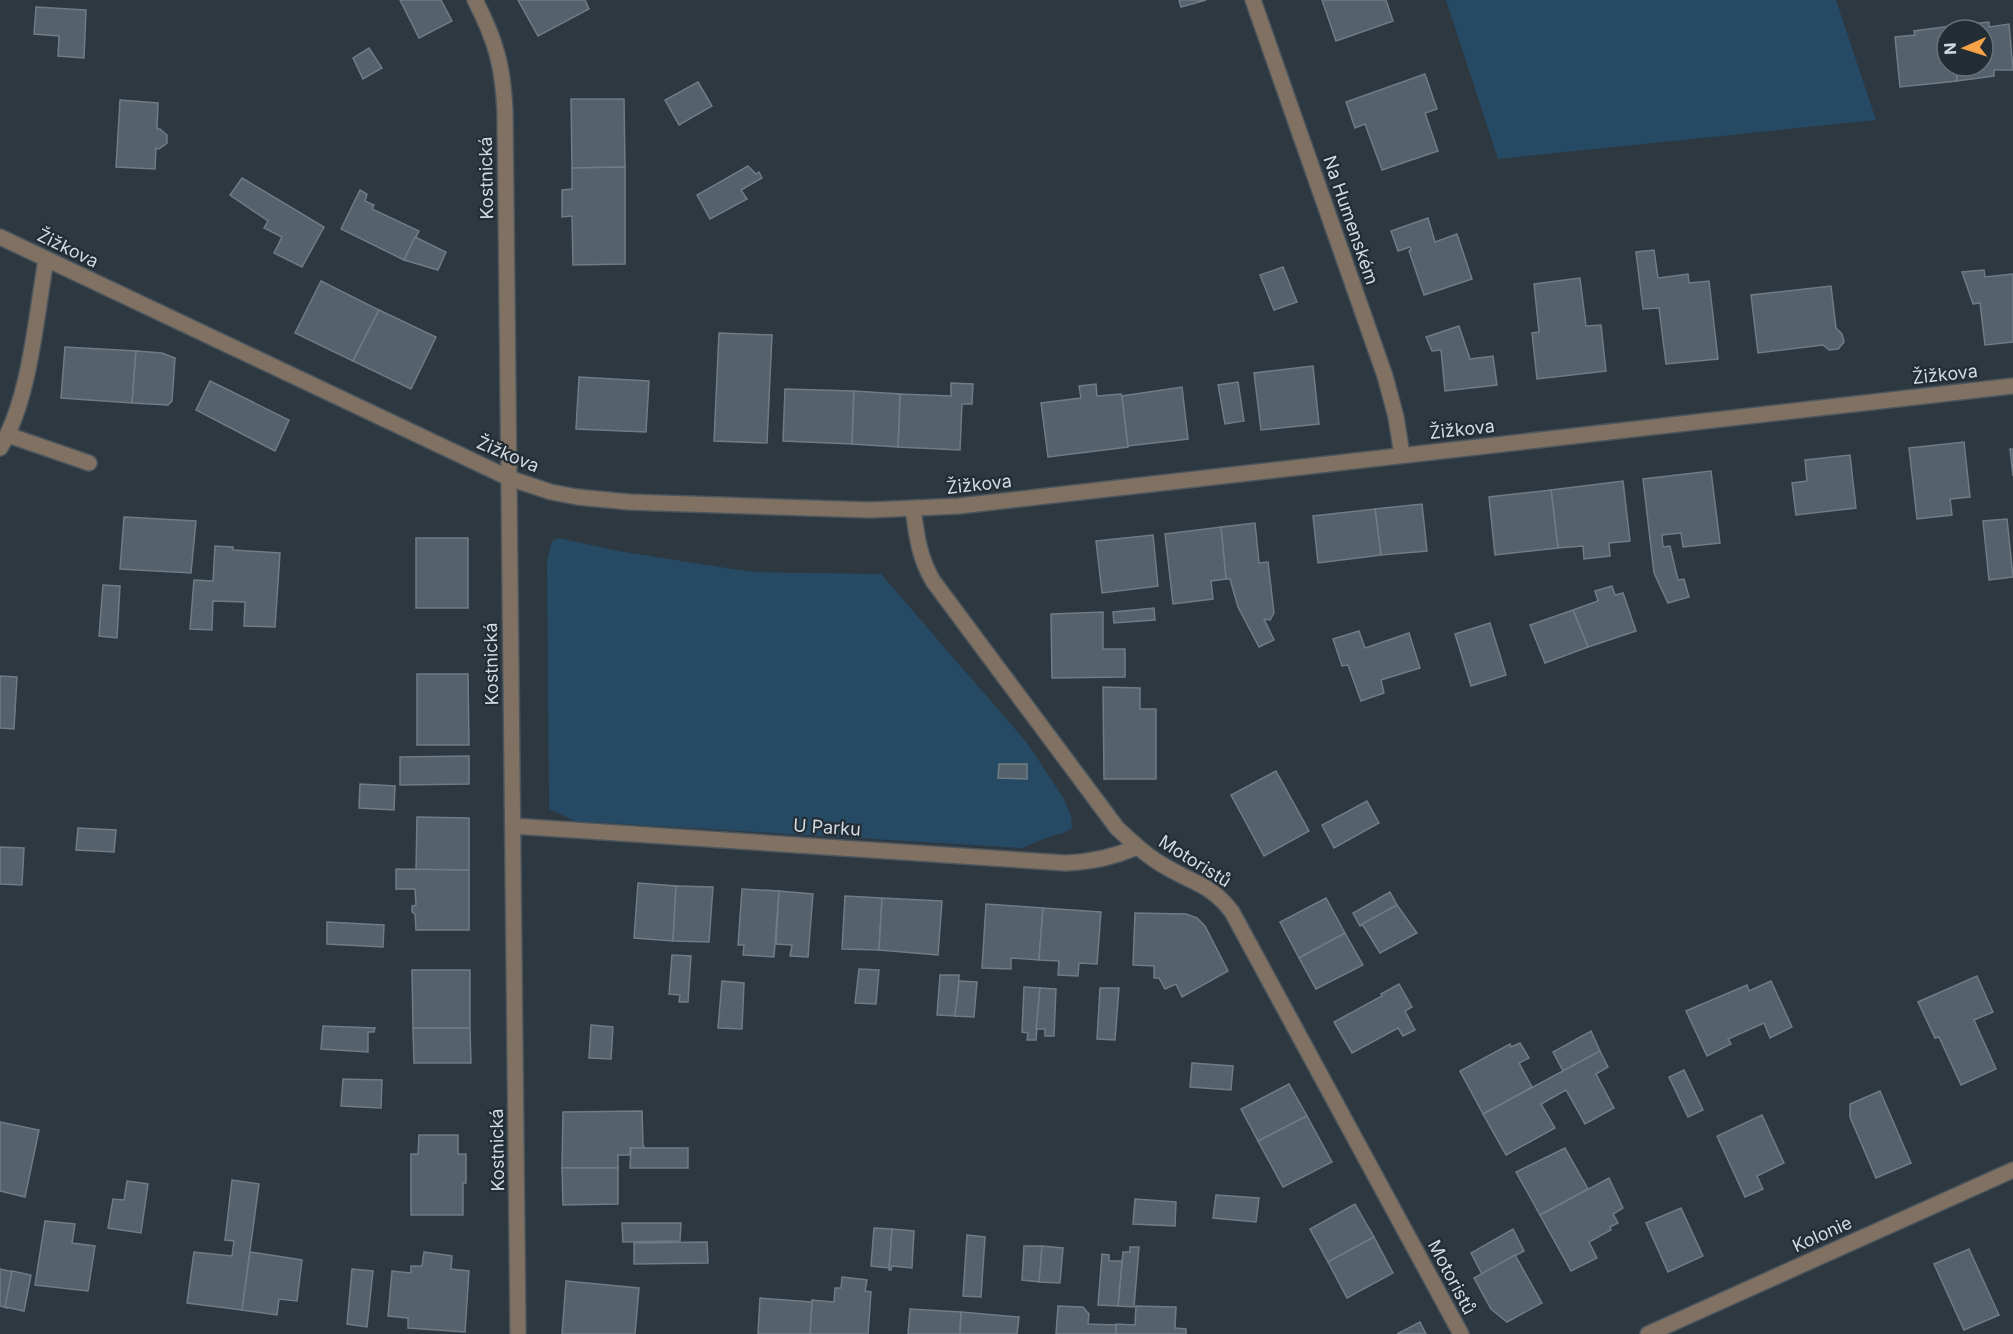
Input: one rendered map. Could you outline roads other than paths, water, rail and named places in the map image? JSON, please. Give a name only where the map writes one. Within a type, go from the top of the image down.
[{"type":"street","name":"Kostnická","points":[[475,0],[497,52],[504,85],[518,1334]]},
{"type":"street","name":"Na Humenském","points":[[1254,0],[1385,376],[1396,417],[1402,455]]},
{"type":"street","name":"Žižkova","points":[[0,237],[509,478],[551,492],[629,502],[870,510],[959,506],[2013,386]]},
{"type":"street","points":[[46,260],[26,378],[4,441],[90,463]]},
{"type":"street","name":"Motoristů","points":[[914,509],[919,552],[923,565],[933,581],[1117,828],[1137,847],[1169,869],[1207,887],[1221,898],[1232,912],[1461,1334]]},
{"type":"street","name":"U Parku","points":[[513,826],[1066,863],[1103,859],[1137,847]]},
{"type":"street","name":"Kolonie","points":[[1648,1334],[2013,1170]]}]
